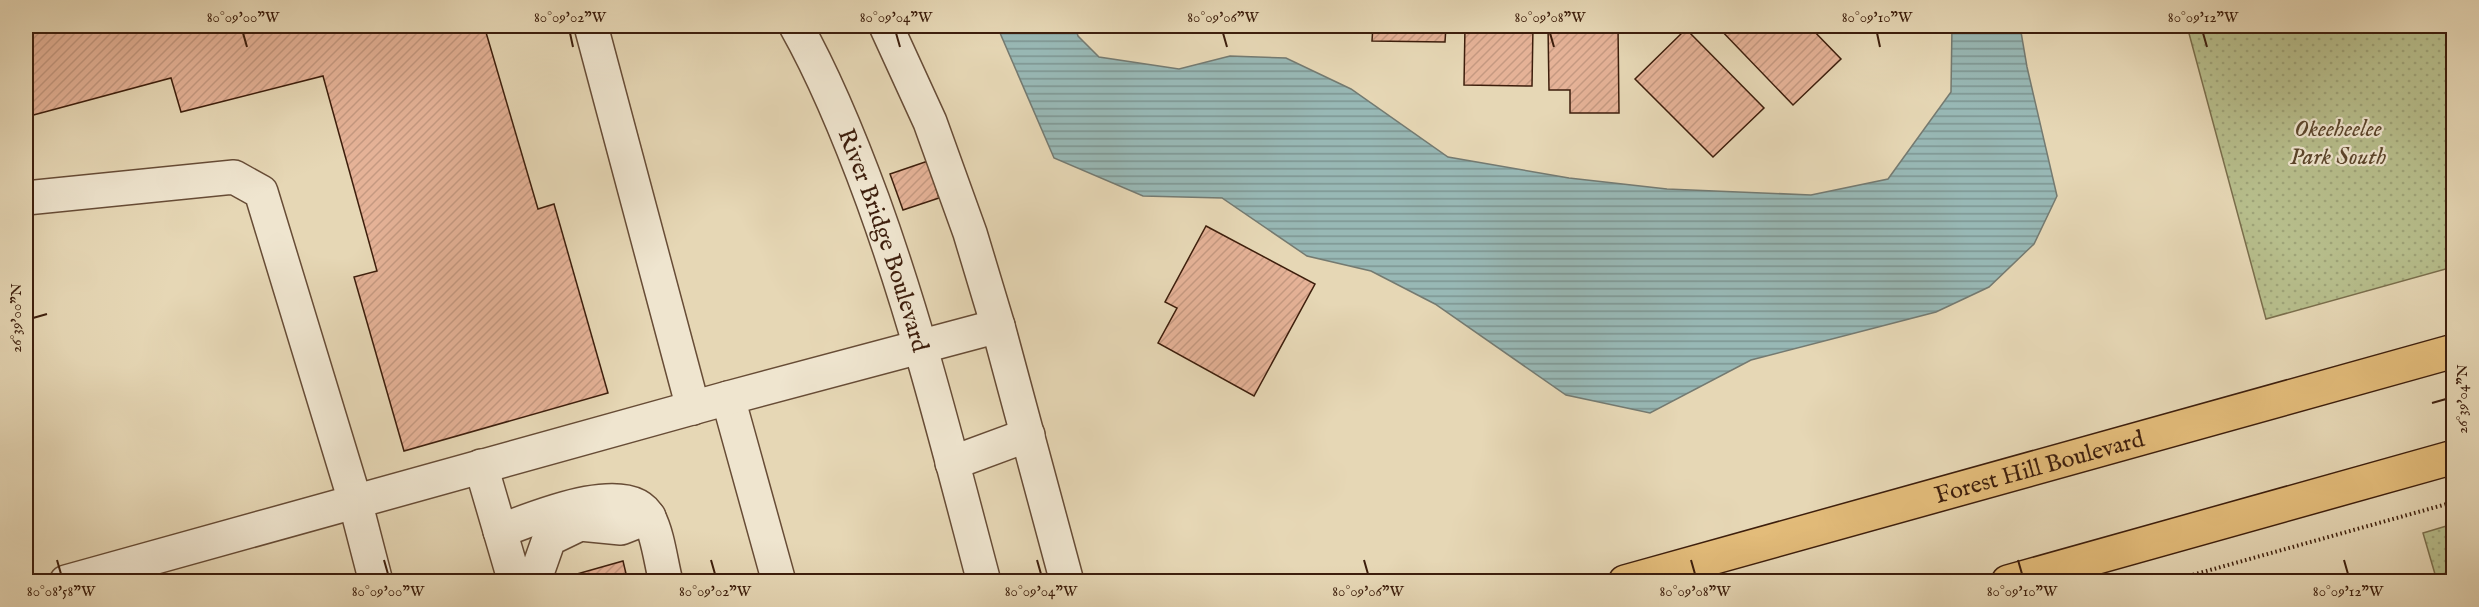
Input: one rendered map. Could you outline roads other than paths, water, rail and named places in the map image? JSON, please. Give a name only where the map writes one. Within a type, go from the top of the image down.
[{"type":"main road","name":"Forest Hill Boulevard","points":[[1625,582],[2454,351]]},
{"type":"main road","points":[[2008,582],[2454,457]]},
{"type":"street","points":[[591,26],[693,408]]},
{"type":"street","name":"River Bridge Boulevard","points":[[795,26],[810,51],[855,152],[894,258],[984,582]]},
{"type":"street","points":[[886,26],[930,122],[970,233],[998,326],[1068,582]]},
{"type":"street","points":[[26,198],[234,177],[261,192],[355,501],[376,581]]},
{"type":"street","points":[[66,582],[139,572],[355,501],[998,326]]},
{"type":"street","points":[[728,398],[779,582]]},
{"type":"street","points":[[952,463],[1028,435]]},
{"type":"street","points":[[481,466],[515,582]]},
{"type":"street","points":[[501,531],[568,506],[598,501],[629,504],[641,509],[649,517],[666,582]]},
{"type":"street","points":[[537,582],[536,576],[549,539],[580,524],[621,528],[649,517]]},
{"type":"water","points":[[997,26],[1075,26],[1078,36],[1099,57],[1179,69],[1230,56],[1286,58],[1351,89],[1448,157],[1569,178],[1667,189],[1811,195],[1888,179],[1951,92],[1952,26],[2020,26],[2027,67],[2057,196],[2034,244],[1989,287],[1936,312],[1751,360],[1650,413],[1566,395],[1435,304],[1371,271],[1307,256],[1222,198],[1143,196],[1054,158]]},
{"type":"park label","name":"Okeeheelee Park South","points":[[2338,142]]}]
